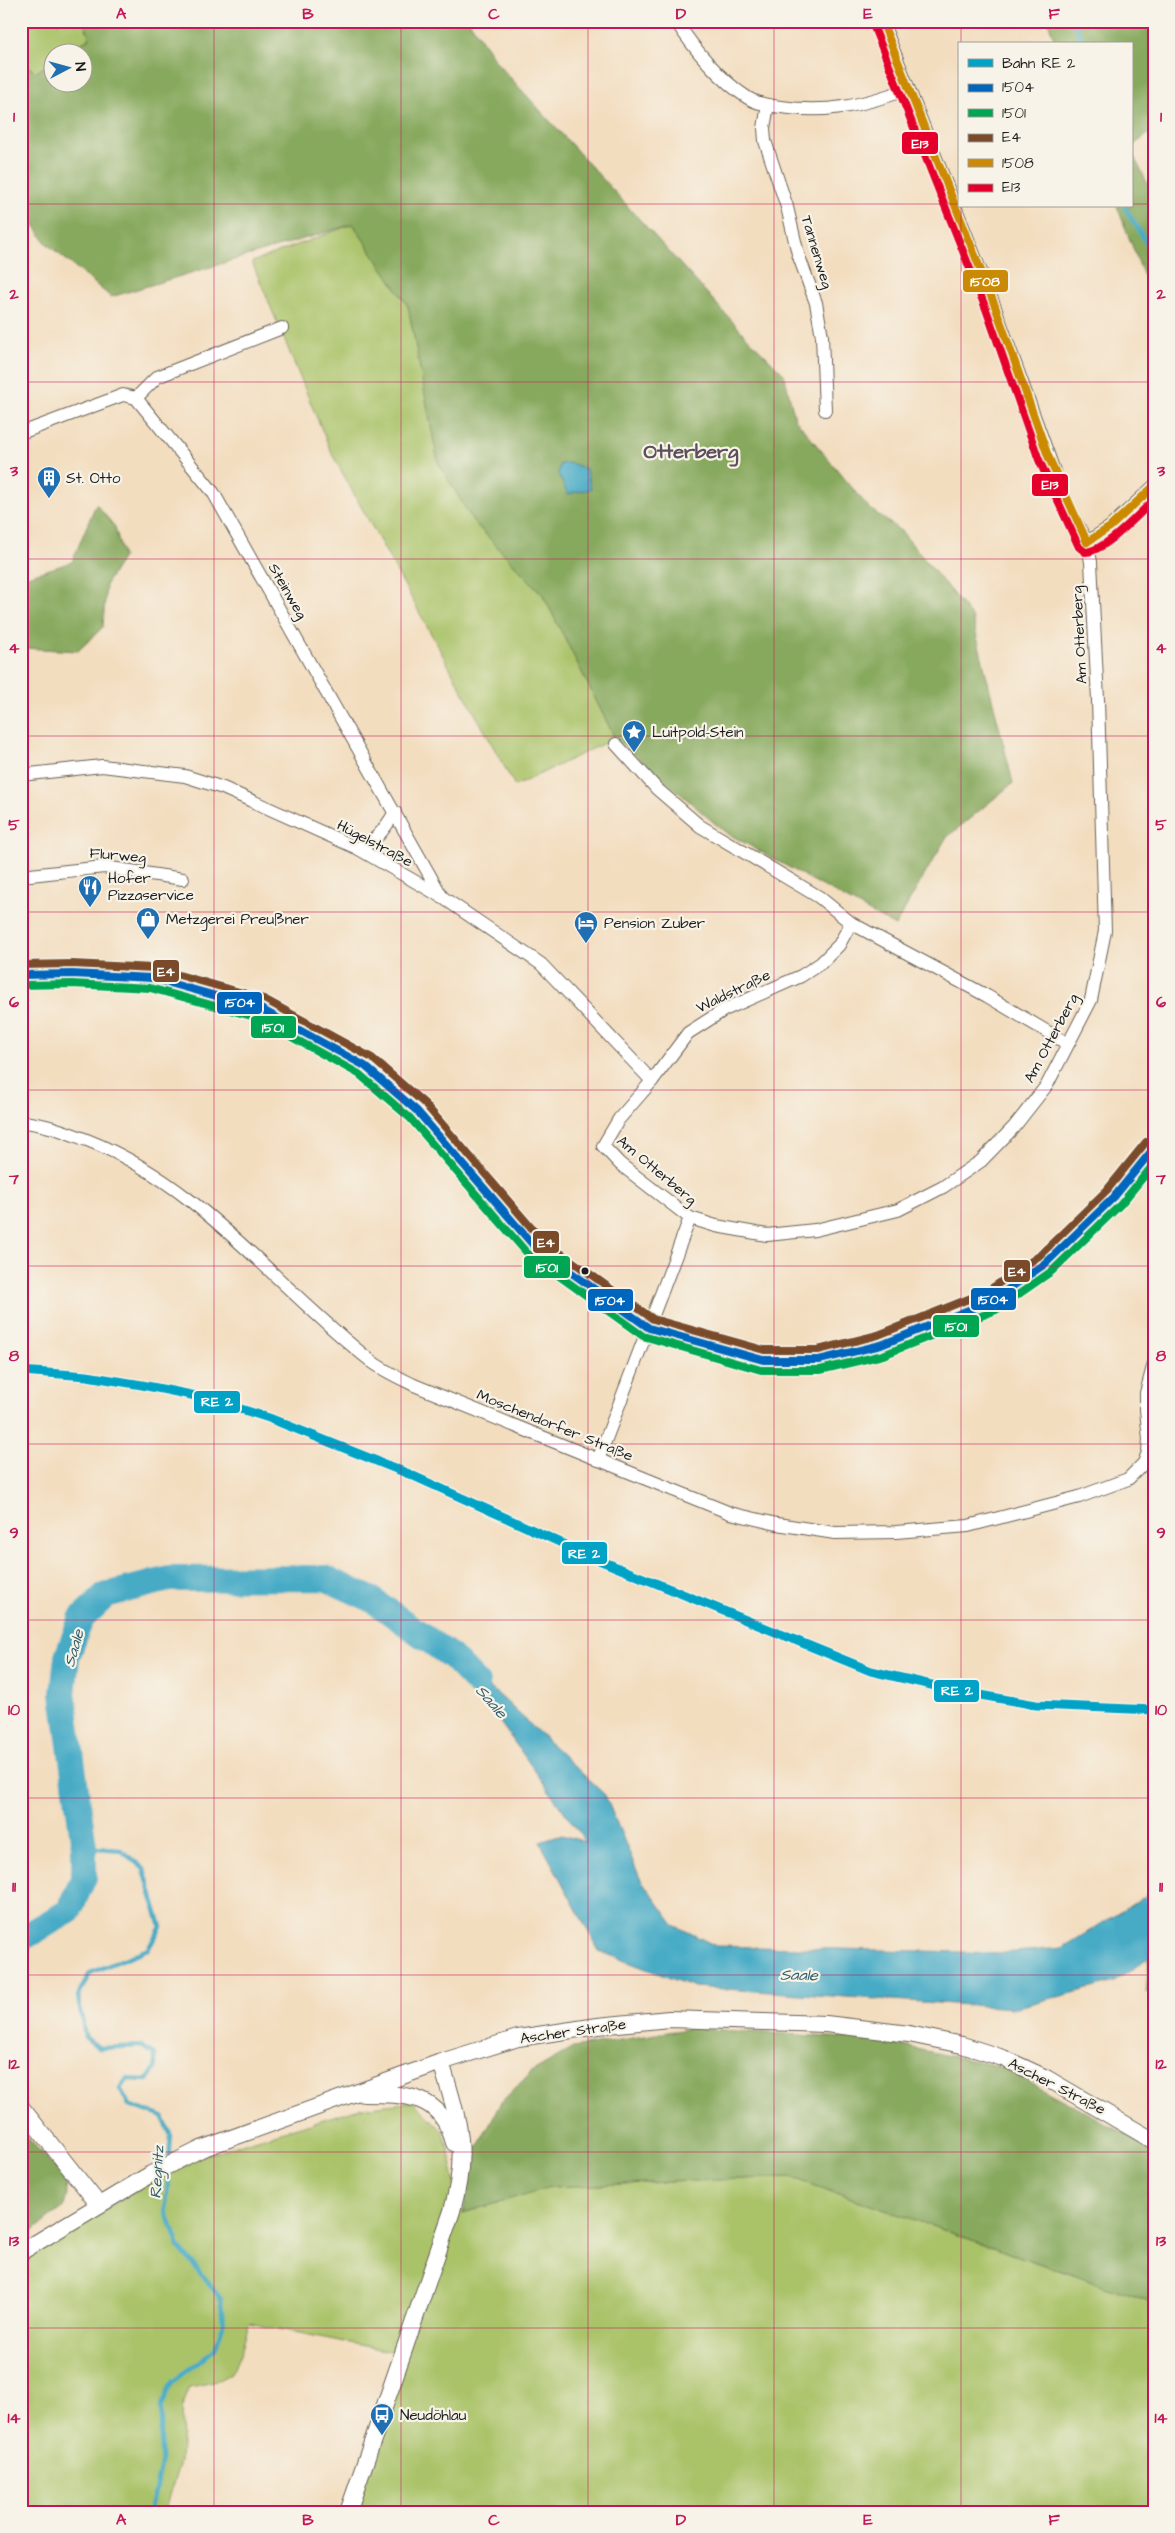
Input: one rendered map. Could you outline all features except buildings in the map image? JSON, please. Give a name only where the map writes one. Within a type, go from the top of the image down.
[{"type":"main road","points":[[21,975],[72,974],[152,978],[259,1008],[365,1066],[417,1110],[534,1246],[649,1328],[762,1360],[819,1360],[881,1345],[990,1301],[1045,1264],[1114,1197],[1154,1148]]},
{"type":"street","points":[[676,21],[688,41],[714,69],[749,99],[768,105],[801,110],[836,110],[873,101],[908,89]]},
{"type":"street","name":"Am Otterberg","points":[[603,1146],[620,1164],[690,1218],[716,1226],[767,1234],[815,1230],[898,1210],[943,1187],[981,1162],[1014,1127],[1047,1085],[1091,1000],[1105,931],[1098,700],[1091,562],[1087,542],[1058,482],[994,304],[882,21]]},
{"type":"street","name":"Tannenweg","points":[[768,105],[764,128],[765,141],[787,207],[798,254],[816,303],[822,336],[825,410]]},
{"type":"street","points":[[21,433],[123,395],[136,398],[157,377],[282,328]]},
{"type":"street","name":"Steinweg","points":[[136,398],[213,492],[442,897]]},
{"type":"street","points":[[1087,542],[1110,527],[1154,486]]},
{"type":"street","points":[[616,744],[657,789],[700,826],[819,897],[851,923],[987,996],[1068,1044]]},
{"type":"street","name":"Hügelstraße","points":[[21,775],[102,766],[186,776],[223,788],[357,848],[442,897],[541,964],[652,1081]]},
{"type":"street","points":[[357,848],[366,846],[376,837],[395,812]]},
{"type":"street","name":"Flurweg","points":[[21,876],[104,867],[183,879]]},
{"type":"street","name":"Waldstraße","points":[[603,1146],[619,1119],[652,1081],[688,1032],[724,1010],[801,976],[839,945],[851,923]]},
{"type":"street","name":"Moschendorfer Straße","points":[[21,1122],[72,1134],[119,1152],[182,1194],[205,1210],[373,1363],[414,1385],[730,1513],[776,1524],[835,1533],[896,1532],[968,1526],[1079,1497],[1128,1479],[1144,1463],[1148,1452],[1146,1393],[1154,1363]]},
{"type":"street","name":"Am Otterberg","points":[[598,1460],[690,1218]]},
{"type":"street","name":"Ascher Straße","points":[[21,2252],[151,2174],[201,2149],[441,2062],[518,2038],[598,2026],[660,2020],[722,2020],[854,2028],[909,2034],[944,2041],[1003,2058],[1046,2078],[1154,2141]]},
{"type":"street","points":[[348,2512],[461,2180],[461,2139],[441,2062]]},
{"type":"street","points":[[351,2094],[407,2095],[426,2102],[442,2114],[453,2139],[461,2180]]},
{"type":"street","points":[[21,2107],[98,2205]]},
{"type":"green space","points":[[21,21],[57,21],[58,24],[61,21],[83,21],[90,38],[83,42],[42,42],[42,68],[35,73],[21,57]]},
{"type":"green space","points":[[83,21],[469,21],[497,63],[743,333],[784,374],[795,419],[869,508],[902,532],[972,617],[1013,783],[946,838],[895,926],[725,832],[615,738],[543,595],[473,521],[438,462],[408,306],[353,224],[111,297],[46,243],[21,205],[21,57],[35,73],[42,68],[42,92],[92,92],[92,42],[83,42],[90,38]]},
{"type":"green space","points":[[1048,21],[1148,21],[1154,52],[1154,130],[1132,146],[1132,42],[1055,42]]},
{"type":"green space","points":[[1132,153],[1154,196],[1154,303],[1118,208],[1132,208]]},
{"type":"green space","points":[[353,224],[408,306],[438,462],[473,521],[543,595],[615,738],[515,786],[332,454],[252,262]]},
{"type":"green space","points":[[96,504],[115,527],[123,557],[106,584],[103,627],[78,651],[21,648],[21,578],[72,562]]},
{"type":"green space","points":[[1154,1908],[1154,1987],[1146,1993]]},
{"type":"green space","points":[[692,2028],[874,2040],[998,2066],[1112,2126],[1154,2153],[1154,2303],[790,2177],[550,2187],[463,2213],[473,2156],[501,2102],[531,2072],[573,2048]]},
{"type":"green space","points":[[414,2102],[444,2132],[463,2213],[550,2187],[790,2177],[1154,2303],[1154,2512],[346,2512],[400,2353],[249,2323],[238,2361],[228,2375],[207,2384],[189,2387],[183,2402],[180,2462],[164,2512],[21,2512],[21,2256],[195,2158],[360,2108]]},
{"type":"green space","points":[[21,2131],[66,2179],[67,2195],[64,2206],[21,2241]]},
{"type":"water","points":[[571,463],[586,469],[591,489],[568,494],[558,474],[560,464]]},
{"type":"water","points":[[453,1657],[498,1694],[605,1795],[640,1878],[674,1925],[716,1946],[1003,1953],[1062,1948],[1154,1891],[1154,1953],[1115,1982],[1014,2008],[694,1987],[599,1951],[540,1842],[562,1835],[586,1842]]},
{"type":"waterway","points":[[1073,21],[1083,42]]},
{"type":"waterway","points":[[1125,208],[1154,255]]},
{"type":"waterway","name":"Saale","points":[[21,1939],[69,1911],[84,1877],[84,1847],[63,1694],[67,1657],[81,1619],[106,1595],[169,1579],[325,1578],[373,1600],[452,1657],[477,1683]]},
{"type":"waterway","name":"Regnitz","points":[[84,1847],[121,1850],[144,1869],[161,1927],[148,1949],[90,1973],[78,1996],[85,2037],[99,2048],[141,2046],[155,2054],[155,2069],[147,2080],[127,2079],[120,2088],[129,2105],[163,2117],[171,2136],[169,2161]]},
{"type":"waterway","name":"Regnitz","points":[[150,2512],[161,2465],[161,2408],[172,2382],[215,2349],[223,2325],[221,2299],[179,2247],[166,2210],[169,2168]]},
{"type":"waterway","name":"Regnitz","points":[[88,2512],[101,2512]]},
{"type":"transit line","name":"1508","points":[[882,21],[995,306],[1048,456],[1087,542]]},
{"type":"transit line","name":"E13","points":[[873,25],[986,309],[1039,460],[1079,547],[1085,552],[1102,546],[1154,500]]},
{"type":"transit line","name":"1508","points":[[1087,542],[1110,527],[1154,486]]},
{"type":"transit line","name":"E4","points":[[21,965],[72,964],[154,968],[264,999],[372,1058],[425,1104],[541,1239],[653,1319],[764,1350],[818,1350],[878,1335],[986,1292],[1039,1256],[1107,1190],[1146,1142]]},
{"type":"transit line","name":"1504","points":[[21,975],[72,974],[152,978],[259,1008],[365,1066],[417,1111],[534,1246],[649,1328],[763,1360],[819,1360],[881,1345],[991,1301],[1045,1264],[1114,1197],[1154,1148]]},
{"type":"transit line","name":"1501","points":[[21,985],[72,984],[150,988],[255,1017],[359,1074],[410,1118],[527,1253],[643,1336],[761,1370],[820,1370],[883,1355],[996,1310],[1052,1271],[1121,1204],[1154,1164]]},
{"type":"transit line","points":[[21,1371],[87,1376],[142,1385],[206,1398],[269,1418],[409,1474],[599,1560],[871,1671],[953,1690],[1036,1705],[1154,1710]]},
{"type":"place","name":"St. Otto","points":[[49,499]]},
{"type":"place","name":"Luitpold-Stein","points":[[634,753]]},
{"type":"place","name":"Hofer Pizzaservice","points":[[90,908]]},
{"type":"place","name":"Metzgerei Preußner","points":[[148,940]]},
{"type":"place","name":"Pension Zuber","points":[[586,944]]},
{"type":"place","name":"Neudöhlau","points":[[382,2436]]},
{"type":"district","name":"Otterberg","points":[[691,451]]}]
